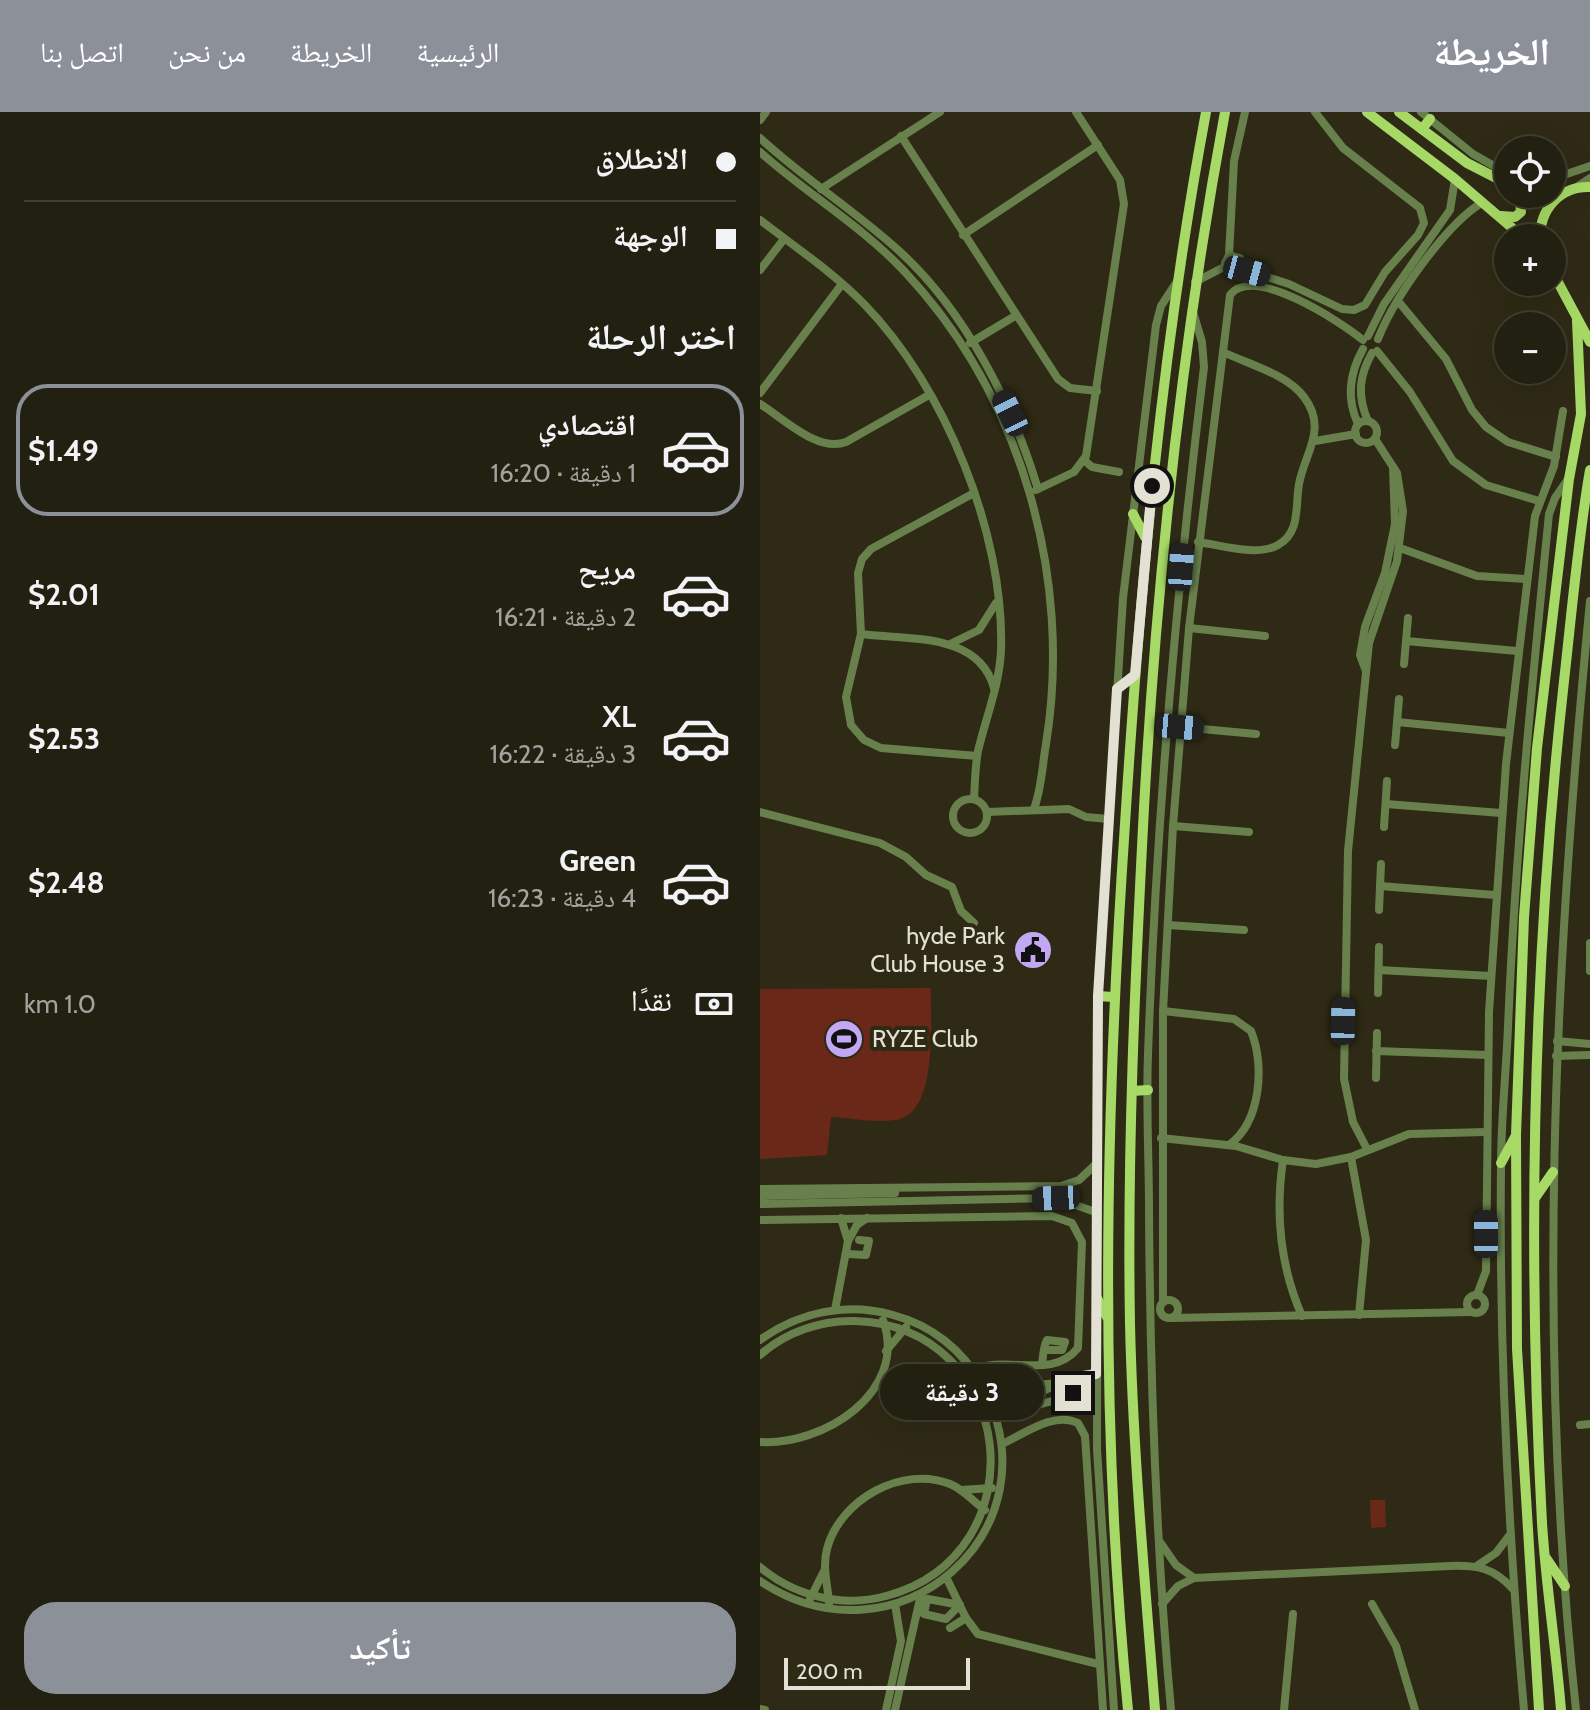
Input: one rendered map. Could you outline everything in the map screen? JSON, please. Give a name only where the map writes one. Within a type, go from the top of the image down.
[{"type":"main road","points":[[1128,1710],[1114,1519],[1103,1139],[1145,537],[1178,279],[1206,112]]},
{"type":"main road","points":[[1155,1710],[1138,1502],[1130,1327],[1132,1091],[1147,746],[1173,449],[1195,282],[1225,112]]},
{"type":"main road","points":[[1367,112],[1509,224]]},
{"type":"main road","points":[[1399,112],[1494,179]]},
{"type":"main road","points":[[1422,129],[1425,116]]},
{"type":"main road","points":[[1566,189],[1590,187]]},
{"type":"main road","points":[[1543,224],[1547,208],[1571,189]]},
{"type":"main road","points":[[1499,215],[1515,217],[1521,212],[1521,208]]},
{"type":"main road","points":[[1564,296],[1590,342]]},
{"type":"main road","points":[[1577,321],[1581,414]]},
{"type":"main road","points":[[1539,1710],[1517,1349],[1516,1135],[1532,811],[1569,479],[1590,382]]},
{"type":"main road","points":[[1561,1710],[1546,1557],[1535,1343],[1537,1043],[1551,824],[1590,474]]},
{"type":"main road","points":[[1133,514],[1145,537]]},
{"type":"main road","points":[[1117,689],[1135,675]]},
{"type":"main road","points":[[1132,720],[1142,725],[1149,721]]},
{"type":"main road","points":[[1130,741],[1142,740],[1147,746]]},
{"type":"main road","points":[[1098,996],[1113,997]]},
{"type":"main road","points":[[1132,1091],[1148,1090]]},
{"type":"main road","points":[[1501,1163],[1516,1135]]},
{"type":"main road","points":[[1534,1200],[1553,1172]]},
{"type":"main road","points":[[1097,1298],[1109,1321]]},
{"type":"main road","points":[[1546,1557],[1565,1586]]},
{"type":"street","points":[[760,120],[766,112]]},
{"type":"street","points":[[822,195],[837,179],[940,112]]},
{"type":"street","points":[[1035,490],[1066,477],[1084,460],[1124,204],[1120,180],[1076,112]]},
{"type":"street","points":[[1195,282],[1226,266],[1234,161],[1245,112]]},
{"type":"street","points":[[1226,266],[1289,284],[1348,311],[1365,305],[1385,272],[1418,235],[1424,223],[1423,212],[1343,148],[1315,112]]},
{"type":"street","points":[[1425,116],[1473,154],[1494,166]]},
{"type":"street","points":[[901,136],[1062,384],[1097,391]]},
{"type":"street","points":[[760,138],[887,254],[935,307],[992,399],[1035,490]]},
{"type":"street","points":[[963,235],[1098,145]]},
{"type":"street","points":[[762,157],[822,195],[912,264],[944,301],[1010,413],[1035,490],[1048,573],[1052,634],[1052,685],[1042,790],[1034,809]]},
{"type":"street","points":[[1566,174],[1590,166]]},
{"type":"street","points":[[1571,189],[1590,178]]},
{"type":"street","points":[[1367,1149],[1347,1097],[1343,1029],[1348,851],[1366,671],[1361,661],[1362,642],[1400,548],[1403,503],[1393,465],[1375,439],[1377,430],[1368,421],[1362,406],[1360,382],[1369,346],[1392,292],[1450,210],[1455,179]]},
{"type":"street","points":[[1356,434],[1358,424],[1350,390],[1352,373],[1369,346],[1378,339],[1398,301],[1455,222],[1483,202]]},
{"type":"street","points":[[760,220],[842,284],[885,327],[929,395],[955,444],[974,493],[997,600],[1001,649],[995,696],[977,756],[974,799],[987,812],[1069,809],[1086,817],[1109,819]]},
{"type":"street","points":[[760,270],[784,239]]},
{"type":"street","points":[[1229,255],[1240,258],[1239,268]]},
{"type":"street","points":[[1385,272],[1399,282]]},
{"type":"street","points":[[1114,1710],[1106,1620],[1096,1389],[1097,1168],[1103,1139],[1098,996],[1117,689],[1133,514],[1156,325],[1161,306],[1178,279]]},
{"type":"street","points":[[1378,282],[1392,292]]},
{"type":"street","points":[[760,393],[842,284]]},
{"type":"street","points":[[1539,501],[1486,485],[1453,461],[1410,392],[1369,346],[1312,306],[1248,284],[1238,287],[1230,295],[1198,542],[1173,826],[1163,1011],[1161,1315],[1172,1318],[1481,1312],[1485,1306],[1483,1299],[1477,1295],[1486,1271],[1488,1055],[1501,813],[1526,579],[1539,501],[1556,457],[1563,411]]},
{"type":"street","points":[[1398,301],[1446,359],[1472,410],[1486,427],[1508,442],[1556,457]]},
{"type":"street","points":[[1171,1710],[1160,1606],[1148,1304],[1148,1090],[1162,799],[1183,538],[1204,367],[1200,333],[1191,309]]},
{"type":"street","points":[[970,343],[1015,316]]},
{"type":"street","points":[[1198,542],[1259,550],[1285,540],[1295,522],[1300,477],[1315,441],[1314,418],[1299,391],[1223,352]]},
{"type":"street","points":[[760,404],[818,440],[832,445],[846,442],[929,395]]},
{"type":"street","points":[[1358,424],[1368,421]]},
{"type":"street","points":[[1315,441],[1356,434]]},
{"type":"street","points":[[1356,434],[1365,443],[1375,439]]},
{"type":"street","points":[[1084,460],[1095,469],[1119,472]]},
{"type":"street","points":[[1380,598],[1395,524],[1393,465]]},
{"type":"street","points":[[1524,1710],[1509,1536],[1501,1312],[1501,1163],[1512,907],[1528,717],[1549,514],[1555,498],[1569,479]]},
{"type":"street","points":[[974,493],[866,554],[858,573],[861,634],[846,697],[848,716],[857,733],[881,748],[977,756]]},
{"type":"street","points":[[1400,548],[1477,576],[1526,579]]},
{"type":"street","points":[[947,644],[979,630],[997,600]]},
{"type":"street","points":[[1576,1710],[1565,1586],[1557,1418],[1553,1172],[1556,1056],[1571,791],[1590,601]]},
{"type":"street","points":[[1404,664],[1408,618]]},
{"type":"street","points":[[1189,628],[1265,636]]},
{"type":"street","points":[[861,634],[947,644],[966,650],[981,662],[991,678],[995,696]]},
{"type":"street","points":[[1406,641],[1517,651]]},
{"type":"street","points":[[1395,745],[1399,699]]},
{"type":"street","points":[[1397,722],[1509,733]]},
{"type":"street","points":[[1180,727],[1256,734]]},
{"type":"street","points":[[1384,827],[1387,781]]},
{"type":"street","points":[[974,799],[957,805],[953,816],[956,827],[966,834],[978,832],[986,823],[987,812]]},
{"type":"street","points":[[1386,804],[1501,813]]},
{"type":"street","points":[[760,812],[894,849],[926,875],[952,887],[961,911],[974,923]]},
{"type":"street","points":[[1173,826],[1249,832]]},
{"type":"street","points":[[1379,910],[1381,864]]},
{"type":"street","points":[[1380,886],[1495,895]]},
{"type":"street","points":[[1168,925],[1244,930]]},
{"type":"street","points":[[1590,943],[1590,971]]},
{"type":"street","points":[[1378,993],[1379,947]]},
{"type":"street","points":[[1379,970],[1491,976]]},
{"type":"street","points":[[1163,1011],[1234,1019],[1251,1031],[1256,1107],[1244,1133],[1229,1145]]},
{"type":"street","points":[[1376,1078],[1377,1033]]},
{"type":"street","points":[[1557,1041],[1590,1044]]},
{"type":"street","points":[[1376,1051],[1488,1055]]},
{"type":"street","points":[[1556,1056],[1590,1055]]},
{"type":"street","points":[[1161,1138],[1229,1145],[1283,1160],[1316,1164],[1351,1157],[1395,1137],[1424,1131],[1486,1132]]},
{"type":"street","points":[[1351,1157],[1366,1240],[1359,1315]]},
{"type":"street","points":[[1283,1160],[1279,1202],[1281,1244],[1302,1316]]},
{"type":"street","points":[[760,1189],[1061,1186],[1079,1180],[1097,1168]]},
{"type":"street","points":[[760,1196],[1061,1190],[1073,1188],[1097,1168]]},
{"type":"street","points":[[760,1204],[1056,1198],[1098,1213]]},
{"type":"street","points":[[760,1220],[1052,1216],[1072,1223],[1082,1242],[1081,1341],[1071,1356],[1042,1365],[988,1365],[973,1370]]},
{"type":"street","points":[[835,1310],[848,1241],[841,1218]]},
{"type":"street","points":[[848,1241],[857,1225],[868,1218]]},
{"type":"street","points":[[847,1254],[866,1255],[870,1242],[859,1240]]},
{"type":"street","points":[[1163,1302],[1172,1300],[1177,1304],[1177,1314],[1172,1318]]},
{"type":"street","points":[[760,1340],[788,1323],[835,1310],[883,1312],[913,1321],[945,1340],[973,1370],[997,1416],[1002,1444],[1000,1486],[992,1515],[971,1552],[946,1577],[921,1594],[863,1611],[829,1610],[808,1605],[760,1581]]},
{"type":"street","points":[[760,1442],[801,1439],[841,1421],[863,1402],[878,1378],[886,1351],[883,1312]]},
{"type":"street","points":[[760,1355],[779,1340],[812,1326],[848,1320],[884,1323],[903,1330],[945,1355],[975,1393],[990,1439],[990,1488],[983,1509],[967,1541],[929,1577],[881,1598],[829,1599],[778,1581],[760,1567]]},
{"type":"street","points":[[886,1351],[913,1321]]},
{"type":"street","points":[[1042,1365],[1044,1350]]},
{"type":"street","points":[[992,1404],[1009,1400],[1036,1385],[1096,1374]]},
{"type":"street","points":[[1070,1378],[1073,1393]]},
{"type":"street","points":[[997,1416],[1096,1389]]},
{"type":"street","points":[[1002,1444],[1052,1420],[1071,1419],[1083,1430],[1087,1448],[1103,1710]]},
{"type":"street","points":[[829,1610],[824,1571],[827,1549],[837,1528],[856,1505],[875,1491],[915,1479],[941,1481],[961,1490],[992,1515]]},
{"type":"street","points":[[961,1490],[1000,1486]]},
{"type":"street","points":[[1478,1565],[1496,1553],[1509,1536]]},
{"type":"street","points":[[1159,1539],[1170,1560],[1194,1578]]},
{"type":"street","points":[[1160,1606],[1171,1591],[1194,1578],[1478,1565],[1497,1574],[1513,1590]]},
{"type":"street","points":[[808,1605],[824,1571]]},
{"type":"street","points":[[946,1577],[966,1618],[978,1634],[988,1639],[1098,1664]]},
{"type":"street","points":[[895,1710],[921,1594]]},
{"type":"street","points":[[886,1710],[901,1641],[895,1604]]},
{"type":"street","points":[[1372,1604],[1396,1646],[1415,1710]]},
{"type":"street","points":[[1284,1710],[1293,1614]]},
{"type":"street","points":[[950,1628],[966,1618]]},
{"type":"shaded area","name":"RYZE Club","points":[[931,988],[931,1041],[926,1082],[921,1099],[912,1112],[900,1119],[884,1121],[831,1117],[827,1155],[760,1159],[760,989]]},
{"type":"shaded area","points":[[1370,1500],[1385,1500],[1386,1527],[1371,1528]]},
{"type":"place","name":"hyde Park Club House 3","points":[[1033,950]]},
{"type":"place","name":"RYZE Club","points":[[844,1039]]},
{"type":"route","points":[[1073,1393],[1070,1378],[1096,1374],[1098,996],[1109,813],[1117,689],[1135,675],[1144,544],[1152,486]]}]
